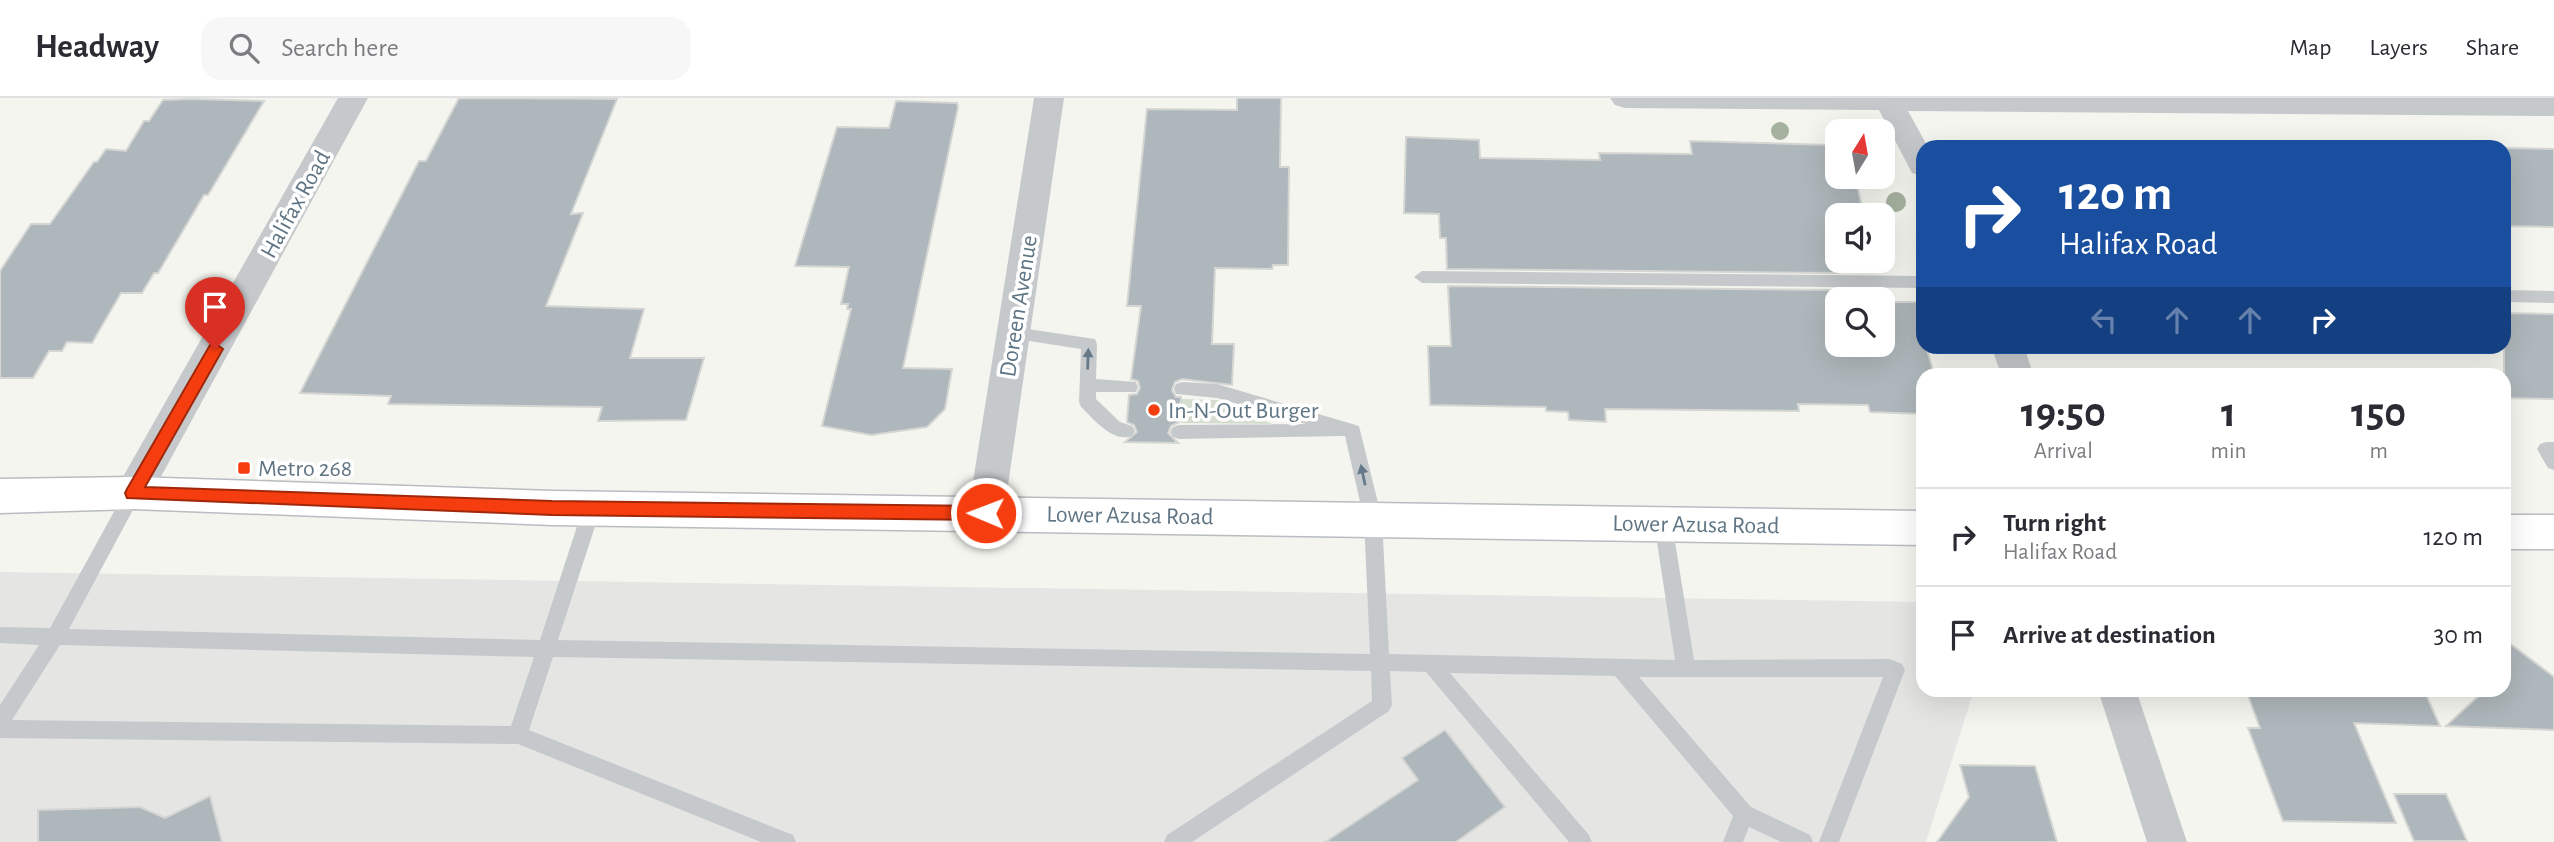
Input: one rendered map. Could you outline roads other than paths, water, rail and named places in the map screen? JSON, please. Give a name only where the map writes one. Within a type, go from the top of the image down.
[{"type":"main road","name":"Lower Azusa Road","points":[[0,496],[133,493],[592,508],[1916,528]]},
{"type":"main road","points":[[2511,532],[2554,532]]},
{"type":"street","name":"Halifax Road","points":[[133,493],[353,98]]},
{"type":"street","name":"Doreen Avenue","points":[[986,513],[1049,98]]},
{"type":"street","points":[[1625,98],[2554,106]]},
{"type":"street","points":[[1887,99],[1916,153]]},
{"type":"street","points":[[2120,697],[2167,842]]},
{"type":"lane","points":[[1422,277],[1916,282]]},
{"type":"lane","points":[[2511,296],[2554,297]]},
{"type":"lane","points":[[1015,333],[1088,344],[1087,402],[1114,427],[1126,431]]},
{"type":"lane","points":[[1087,385],[1130,387]]},
{"type":"lane","points":[[1182,389],[1217,391],[1353,431]]},
{"type":"lane","points":[[1179,432],[1353,431]]},
{"type":"lane","points":[[1174,842],[1382,705],[1373,519],[1353,431]]},
{"type":"lane","points":[[2554,449],[2546,449],[2554,463]]},
{"type":"lane","points":[[0,722],[55,637],[133,493]]},
{"type":"lane","points":[[518,735],[592,508]]},
{"type":"lane","points":[[1663,523],[1686,669]]},
{"type":"lane","points":[[0,635],[1686,669],[1890,668],[1895,670],[1829,842]]},
{"type":"lane","points":[[1429,662],[1582,842]]},
{"type":"lane","points":[[1619,667],[1744,814],[1803,842]]},
{"type":"lane","points":[[0,729],[518,735],[786,842]]},
{"type":"lane","points":[[1733,842],[1744,814]]},
{"type":"place","name":"In-N-Out Burger","points":[[1154,410]]},
{"type":"place","name":"Metro 268","points":[[244,468]]}]
